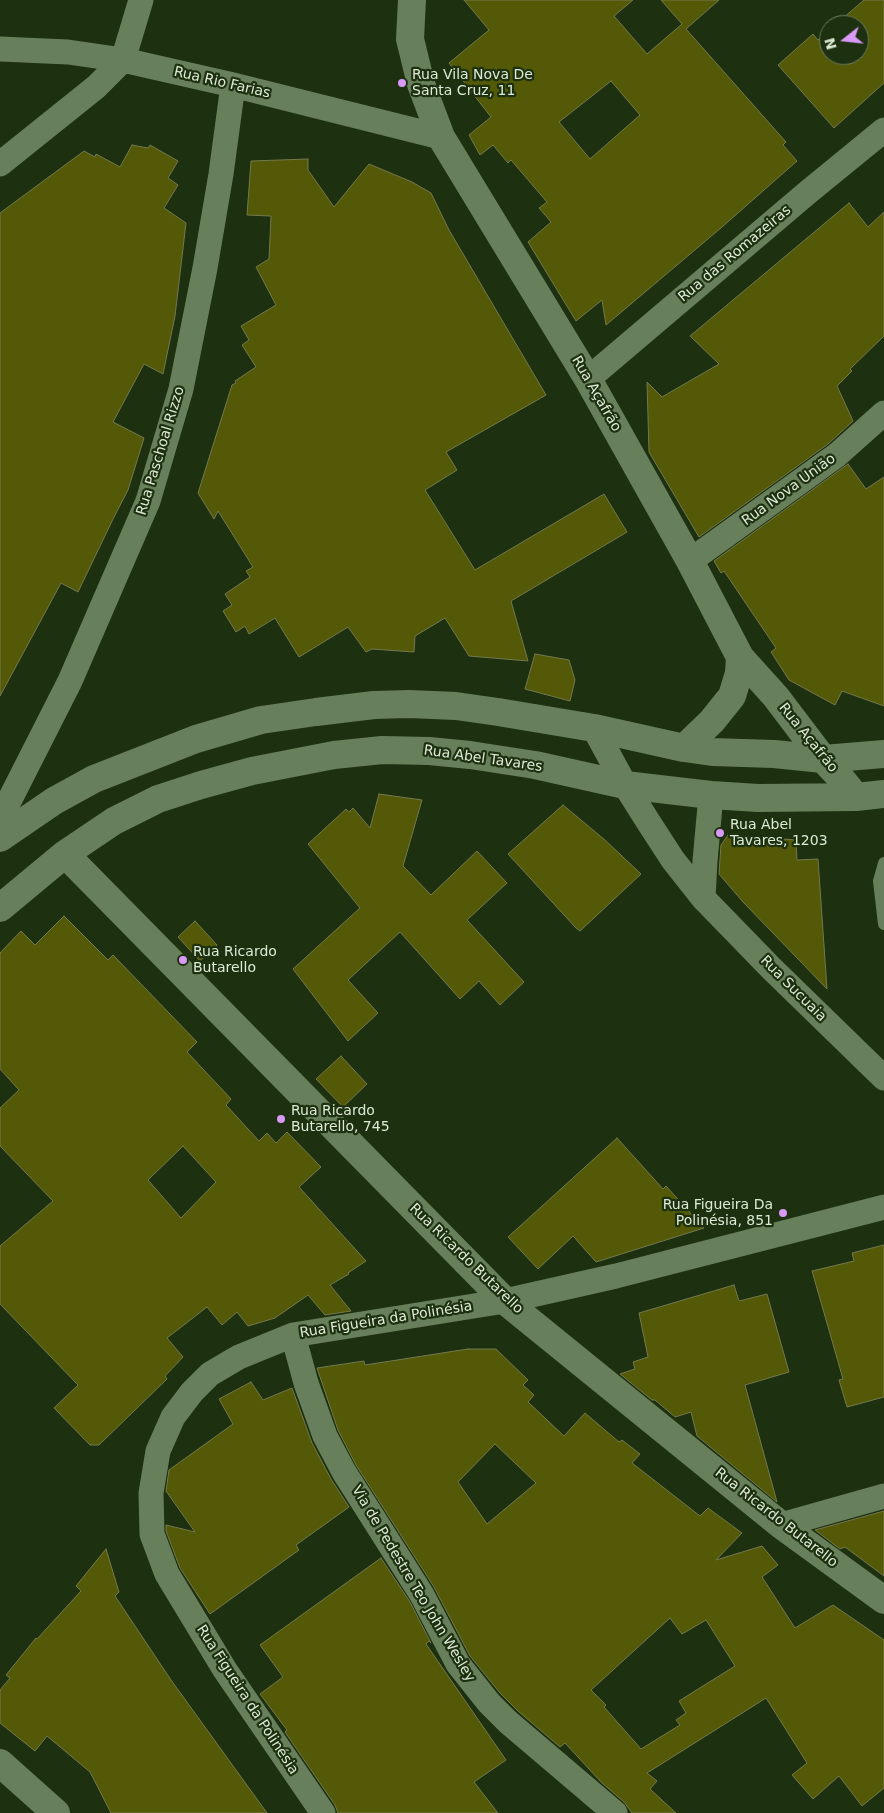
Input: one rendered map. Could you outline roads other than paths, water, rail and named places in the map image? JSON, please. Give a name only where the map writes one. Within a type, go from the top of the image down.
[{"type":"street","points":[[0,164],[96,87],[123,60],[141,0]]},
{"type":"street","name":"Rua Açafrão","points":[[412,0],[410,39],[421,84],[441,136],[588,379],[690,561],[740,657],[776,698],[823,759],[856,797]]},
{"type":"street","name":"Rua Rio Farias","points":[[0,49],[68,52],[123,60],[441,136]]},
{"type":"street","name":"Rua Paschoal Rizzo","points":[[0,819],[70,681],[148,501],[181,389],[205,268],[221,174],[233,85]]},
{"type":"street","name":"Rua das Romazeiras","points":[[588,379],[884,130]]},
{"type":"street","name":"Rua Nova União","points":[[690,561],[837,455],[884,413]]},
{"type":"street","points":[[684,748],[712,721],[732,696],[739,673],[740,657]]},
{"type":"street","points":[[0,838],[54,800],[94,779],[196,739],[261,720],[374,705],[409,704],[465,707],[594,728],[684,748],[712,752],[774,754],[823,759],[884,754]]},
{"type":"street","name":"Rua Sucuaia","points":[[594,728],[625,785],[673,860],[703,898],[771,968],[884,1078]]},
{"type":"street","name":"Rua Abel Tavares","points":[[0,908],[65,854],[114,821],[158,799],[252,771],[334,755],[382,750],[429,751],[470,755],[535,765],[625,785],[711,795],[758,798],[856,797],[884,794]]},
{"type":"street","points":[[703,898],[711,795]]},
{"type":"street","name":"Rua Ricardo Butarello","points":[[65,854],[505,1301],[781,1524],[884,1600]]},
{"type":"street","name":"Rua Figueira da Polinésia","points":[[323,1813],[224,1670],[167,1574],[152,1534],[151,1493],[158,1452],[174,1417],[192,1392],[210,1374],[240,1357],[293,1334],[505,1301],[626,1273],[884,1207]]},
{"type":"street","name":"Via de Pedestre Teo John Wesley","points":[[293,1334],[306,1383],[325,1436],[344,1472],[422,1594],[458,1664],[488,1703],[508,1722],[615,1813]]},
{"type":"street","points":[[781,1524],[884,1496]]},
{"type":"street","points":[[0,1763],[56,1813]]},
{"type":"lane","points":[[884,863],[879,881],[884,924]]},
{"type":"place","name":"Rua Vila Nova De Santa Cruz, 11","points":[[402,83]]},
{"type":"place","name":"Rua Abel Tavares, 1203","points":[[720,833]]},
{"type":"place","name":"Rua Ricardo Butarello","points":[[183,960]]},
{"type":"place","name":"Rua Ricardo Butarello, 745","points":[[281,1119]]},
{"type":"place","name":"Rua Figueira Da Polinésia, 851","points":[[783,1213]]}]
